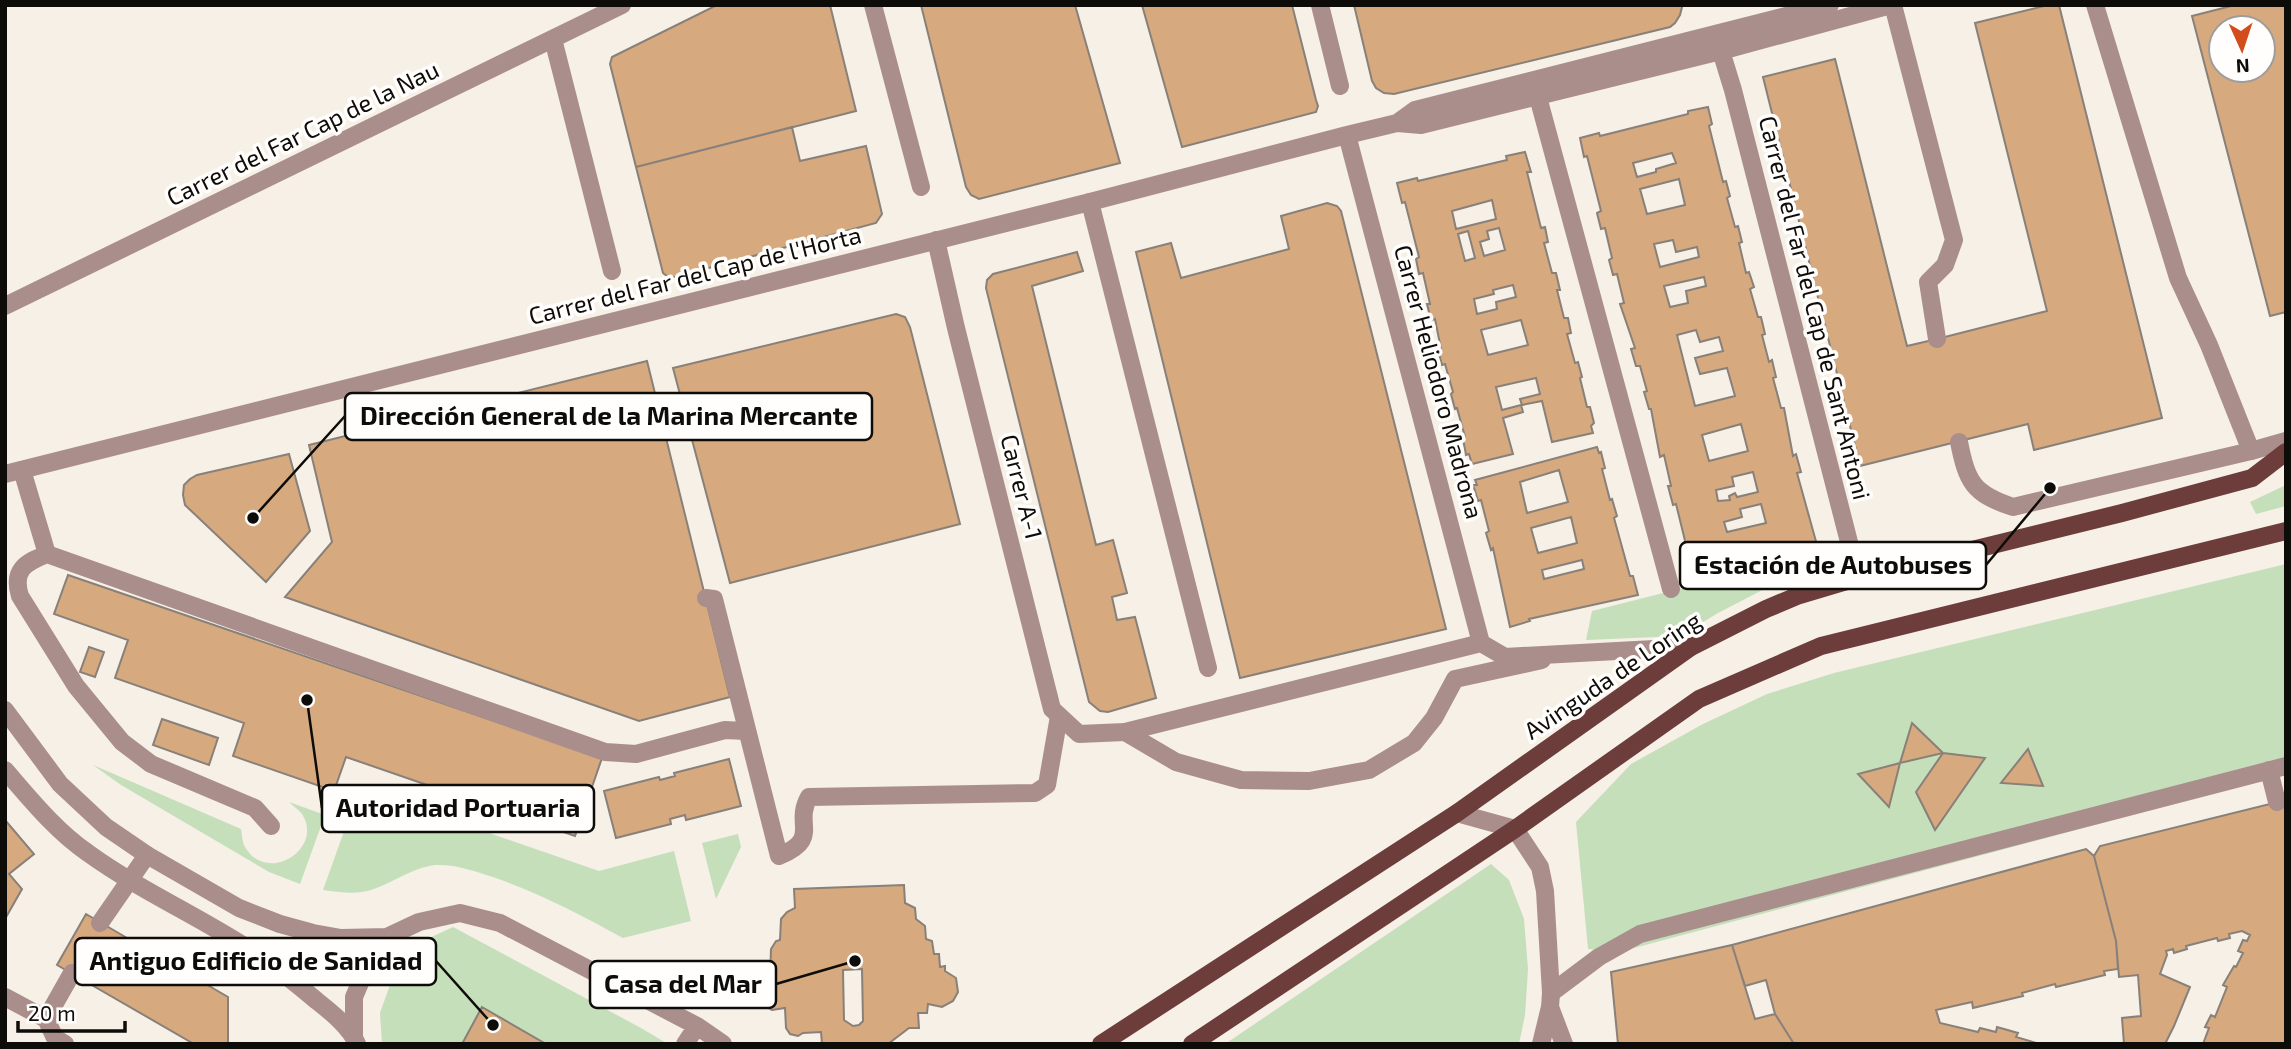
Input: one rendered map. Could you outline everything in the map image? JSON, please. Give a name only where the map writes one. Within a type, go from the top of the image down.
[{"type":"main road","name":"Avinguda de Loring","points":[[1101,1044],[1457,813],[1691,648],[1766,609],[1797,596],[1854,579],[2252,478],[2286,453]]},
{"type":"main road","points":[[1192,1044],[1515,829],[1699,699],[1821,646],[2286,531]]},
{"type":"street","name":"Carrer del Far Cap de la Nau","points":[[5,306],[622,5]]},
{"type":"street","points":[[873,5],[920,187]]},
{"type":"street","points":[[1320,5],[1340,86]]},
{"type":"street","name":"Carrer del Far del Cap de l'Horta","points":[[1397,123],[1415,110],[1830,5]]},
{"type":"street","points":[[1892,5],[1954,240],[1945,265],[1928,282],[1937,339]]},
{"type":"street","name":"Carrer del Far del Cap de l'Horta","points":[[14,472],[1347,135],[1397,123],[1421,125],[1721,51],[1892,5]]},
{"type":"street","points":[[2095,5],[2178,278],[2209,345],[2251,451]]},
{"type":"street","points":[[1721,51],[1731,31]]},
{"type":"street","points":[[553,39],[612,271]]},
{"type":"street","name":"Carrer del Far del Cap de Sant Antoni","points":[[1721,51],[1849,542],[1854,579]]},
{"type":"street","points":[[1538,97],[1671,589]]},
{"type":"street","name":"Carrer Heliodoro Madrona","points":[[1347,135],[1481,643]]},
{"type":"street","points":[[1090,202],[1208,668]]},
{"type":"street","name":"Carrer A-1","points":[[936,240],[1052,709],[1079,734],[1125,732]]},
{"type":"street","points":[[1959,442],[1968,478],[1989,499],[2013,507],[2286,441]]},
{"type":"street","points":[[14,472],[47,554]]},
{"type":"street","points":[[271,826],[255,808],[150,764],[122,742],[76,686],[20,596],[16,583],[19,572],[30,561],[47,554],[605,752],[636,754],[725,730],[746,731]]},
{"type":"street","points":[[706,598],[714,599],[779,856],[795,849],[806,833],[803,808],[809,797],[1035,793],[1047,785],[1059,716]]},
{"type":"street","points":[[1125,732],[1481,643],[1505,657],[1691,648]]},
{"type":"street","points":[[1125,732],[1176,762],[1241,780],[1309,780],[1369,770],[1414,743],[1434,718],[1455,679],[1566,655]]},
{"type":"street","points":[[5,710],[60,784],[106,827],[147,855],[239,908],[280,924],[341,938],[387,937],[419,922],[460,913],[500,923],[697,1026],[723,1044]]},
{"type":"street","points":[[1541,1044],[1551,1000],[1599,957],[1640,934],[2277,768],[2277,802]]},
{"type":"street","points":[[5,770],[54,825],[86,852],[129,881],[257,954],[329,1010],[356,1041]]},
{"type":"street","points":[[1457,813],[1515,829],[1540,867],[1551,1000],[1564,1044]]},
{"type":"street","points":[[100,923],[147,855]]},
{"type":"street","points":[[356,1041],[354,997],[369,962],[387,937]]},
{"type":"street","points":[[46,1019],[72,973]]},
{"type":"street","points":[[5,997],[46,1019],[55,1038],[65,1044]]},
{"type":"street","points":[[685,1044],[697,1026]]},
{"type":"green space","points":[[2286,485],[2286,506],[2256,514],[2250,502]]},
{"type":"green space","points":[[1822,553],[1825,566],[1778,582],[1680,636],[1586,640],[1592,611]]},
{"type":"green space","points":[[2286,564],[2286,774],[1619,952],[1588,949],[1576,822],[1631,764],[1703,724],[1767,694],[1834,673]]},
{"type":"green space","points":[[93,765],[241,829],[244,845],[253,857],[265,863],[277,863],[289,858],[299,850],[305,840],[307,827],[302,814],[289,802],[325,815],[300,884],[269,872],[121,785]]},
{"type":"green space","points":[[374,793],[599,871],[674,851],[691,921],[623,938],[560,905],[510,883],[472,870],[442,865],[418,869],[365,892],[323,890],[347,823],[362,827]]},
{"type":"green space","points":[[738,834],[741,847],[716,899],[702,843]]},
{"type":"green space","points":[[1491,864],[1509,880],[1524,919],[1528,969],[1525,1015],[1519,1044],[1225,1044]]},
{"type":"green space","points":[[453,927],[668,1044],[546,1044],[482,1007],[462,1044],[382,1044],[380,1013],[396,968],[414,945]]},
{"type":"building","points":[[717,5],[830,5],[856,111],[636,167],[610,64],[612,57]]},
{"type":"building","points":[[921,5],[1075,5],[1120,163],[979,199],[971,195],[966,187]]},
{"type":"building","points":[[1142,5],[1292,5],[1318,106],[1316,112],[1182,147]]},
{"type":"building","points":[[1354,5],[1682,7],[1680,15],[1670,27],[1394,94],[1384,93],[1376,88],[1372,81]]},
{"type":"building","points":[[2048,5],[2059,5],[2162,418],[2034,450],[2028,424],[1860,466],[1763,77],[1835,59],[1907,346],[1937,339],[2047,311],[1975,23]]},
{"type":"building","points":[[2235,5],[2286,5],[2286,312],[2270,316],[2210,84],[2277,84],[2277,14],[2207,14],[2207,74],[2192,16]]},
{"type":"building","points":[[1708,107],[1712,124],[1709,126],[1723,182],[1726,181],[1730,196],[1727,198],[1735,227],[1738,226],[1746,273],[1749,272],[1754,287],[1750,289],[1758,317],[1761,317],[1765,334],[1762,335],[1769,362],[1772,360],[1776,377],[1773,378],[1781,408],[1784,408],[1793,456],[1796,454],[1801,472],[1797,473],[1817,545],[1690,580],[1687,562],[1690,561],[1676,504],[1673,505],[1668,486],[1671,486],[1664,455],[1660,457],[1651,409],[1644,392],[1647,391],[1640,366],[1636,366],[1631,349],[1635,348],[1620,304],[1624,303],[1617,274],[1613,275],[1609,260],[1612,258],[1605,228],[1601,229],[1597,213],[1601,211],[1580,138],[1599,133],[1600,136],[1688,114],[1688,111]],"holes":[[[1672,153],[1676,163],[1637,177],[1633,163]],[[1679,179],[1685,205],[1647,214],[1640,189]],[[1673,240],[1676,252],[1697,247],[1699,257],[1660,267],[1654,244]],[[1704,277],[1706,286],[1686,291],[1688,303],[1670,307],[1664,286]],[[1696,330],[1700,342],[1719,337],[1723,351],[1695,358],[1700,374],[1727,368],[1735,396],[1695,406],[1677,335]],[[1741,424],[1748,451],[1709,461],[1702,435]],[[1753,472],[1758,492],[1737,497],[1735,493],[1729,496],[1730,500],[1718,501],[1716,490],[1734,486],[1732,477]],[[1761,504],[1766,523],[1727,532],[1724,522],[1742,517],[1740,509]]]},
{"type":"building","points":[[792,127],[800,161],[866,146],[882,214],[876,223],[675,277],[668,277],[663,273],[636,167]]},
{"type":"building","points":[[1525,152],[1531,172],[1527,172],[1541,228],[1545,227],[1548,242],[1544,243],[1552,273],[1556,273],[1564,318],[1568,318],[1571,333],[1567,334],[1575,363],[1578,362],[1587,407],[1590,407],[1594,423],[1591,426],[1593,433],[1552,442],[1542,401],[1522,405],[1520,399],[1540,394],[1536,378],[1496,387],[1502,410],[1521,405],[1523,412],[1503,418],[1513,454],[1472,464],[1469,454],[1466,455],[1463,439],[1465,437],[1457,408],[1455,409],[1445,364],[1442,365],[1435,319],[1431,320],[1423,273],[1419,274],[1416,259],[1419,257],[1405,202],[1402,203],[1397,183],[1417,178],[1418,181],[1507,160],[1506,156]],"holes":[[[1492,200],[1496,219],[1456,229],[1452,211]],[[1499,228],[1505,250],[1484,256],[1480,242],[1489,239],[1487,231]],[[1468,231],[1475,258],[1465,261],[1458,234]],[[1513,285],[1516,297],[1496,302],[1497,309],[1477,314],[1474,299],[1494,294],[1493,290]],[[1521,320],[1528,345],[1488,355],[1481,330]]]},
{"type":"building","points":[[1327,203],[1337,206],[1341,211],[1446,629],[1240,678],[1136,252],[1171,243],[1181,278],[1289,249],[1281,216]]},
{"type":"building","points":[[1077,252],[1083,271],[1032,286],[1096,545],[1113,540],[1127,593],[1112,597],[1117,620],[1135,617],[1156,698],[1108,712],[1100,711],[1089,702],[986,288],[987,280],[993,274]]},
{"type":"building","points":[[896,314],[905,317],[910,327],[960,524],[730,583],[673,368]]},
{"type":"building","points":[[647,361],[730,697],[639,721],[285,597],[332,542],[309,445]]},
{"type":"building","points":[[1597,447],[1599,453],[1601,452],[1605,468],[1602,469],[1617,516],[1614,518],[1630,576],[1633,576],[1638,595],[1529,619],[1530,621],[1510,627],[1493,548],[1491,550],[1486,533],[1489,531],[1481,500],[1478,501],[1473,485],[1477,485],[1475,480]],"holes":[[[1559,470],[1568,502],[1527,513],[1520,482]],[[1571,517],[1577,543],[1538,553],[1531,528]],[[1582,560],[1584,569],[1544,579],[1542,570]]]},
{"type":"building","points":[[289,454],[310,531],[266,582],[185,505],[184,485],[197,475]]},
{"type":"building","points":[[68,575],[602,758],[575,836],[346,757],[334,791],[233,756],[244,723],[115,678],[128,640],[54,614]]},
{"type":"building","points":[[89,647],[104,652],[95,677],[80,672]]},
{"type":"building","points":[[162,719],[218,738],[209,765],[153,745]]},
{"type":"building","points":[[1912,723],[1943,753],[1900,763]]},
{"type":"building","points":[[2028,749],[2043,786],[2001,783]]},
{"type":"building","points":[[1943,753],[1985,758],[1935,830],[1916,792]]},
{"type":"building","points":[[729,759],[741,806],[686,820],[685,815],[670,819],[671,824],[616,838],[604,791],[659,777],[660,780],[675,776],[674,773]]},
{"type":"building","points":[[1900,763],[1889,807],[1858,774]]},
{"type":"building","points":[[2286,800],[2286,1044],[2203,1044],[2209,1028],[2205,1027],[2211,1015],[2215,1017],[2227,987],[2223,985],[2243,953],[2238,951],[2243,940],[2247,941],[2250,935],[2242,931],[2229,934],[2230,938],[2218,941],[2217,938],[2186,946],[2187,949],[2174,953],[2173,949],[2166,951],[2160,974],[2190,987],[2174,1026],[2165,1044],[2124,1044],[2122,1018],[2141,1016],[2138,975],[2119,977],[2116,941],[2094,856],[2100,846]]},
{"type":"building","points":[[5,820],[34,854],[9,874],[22,889],[5,919]]},
{"type":"building","points":[[2086,849],[2094,856],[2116,941],[2118,969],[2104,971],[2105,975],[2056,987],[2055,984],[2022,993],[2023,996],[1973,1008],[1972,1002],[1936,1010],[1940,1023],[1978,1032],[1980,1028],[1996,1032],[1997,1027],[2018,1033],[2016,1037],[2040,1044],[1794,1044],[1775,1014],[1766,980],[1745,986],[1732,945]]},
{"type":"building","points":[[904,885],[905,903],[915,908],[916,919],[925,926],[926,939],[932,941],[934,954],[939,954],[940,967],[945,966],[945,971],[956,978],[958,992],[953,1001],[942,1007],[928,1004],[927,1013],[918,1013],[919,1028],[909,1028],[888,1044],[822,1044],[821,1032],[798,1036],[790,1034],[786,1028],[785,1008],[772,1010],[763,1005],[757,988],[760,979],[770,976],[771,949],[776,941],[780,940],[781,919],[795,908],[794,889]],"holes":[[[862,969],[863,1021],[853,1026],[844,1020],[843,970]]]},
{"type":"building","points":[[86,914],[228,997],[228,1044],[194,1044],[57,965]]},
{"type":"building","points":[[1732,945],[1755,1019],[1775,1014],[1794,1044],[1618,1044],[1611,972]]},
{"type":"building","points":[[482,1007],[546,1044],[462,1044]]},
{"type":"place","name":"Estación de Autobuses","points":[[2050,488]]},
{"type":"place","name":"Dirección General de la Marina Mercante","points":[[253,518]]},
{"type":"place","name":"Autoridad Portuaria","points":[[307,700]]},
{"type":"place","name":"Casa del Mar","points":[[855,961]]},
{"type":"place","name":"Antiguo Edificio de Sanidad","points":[[493,1025]]}]
